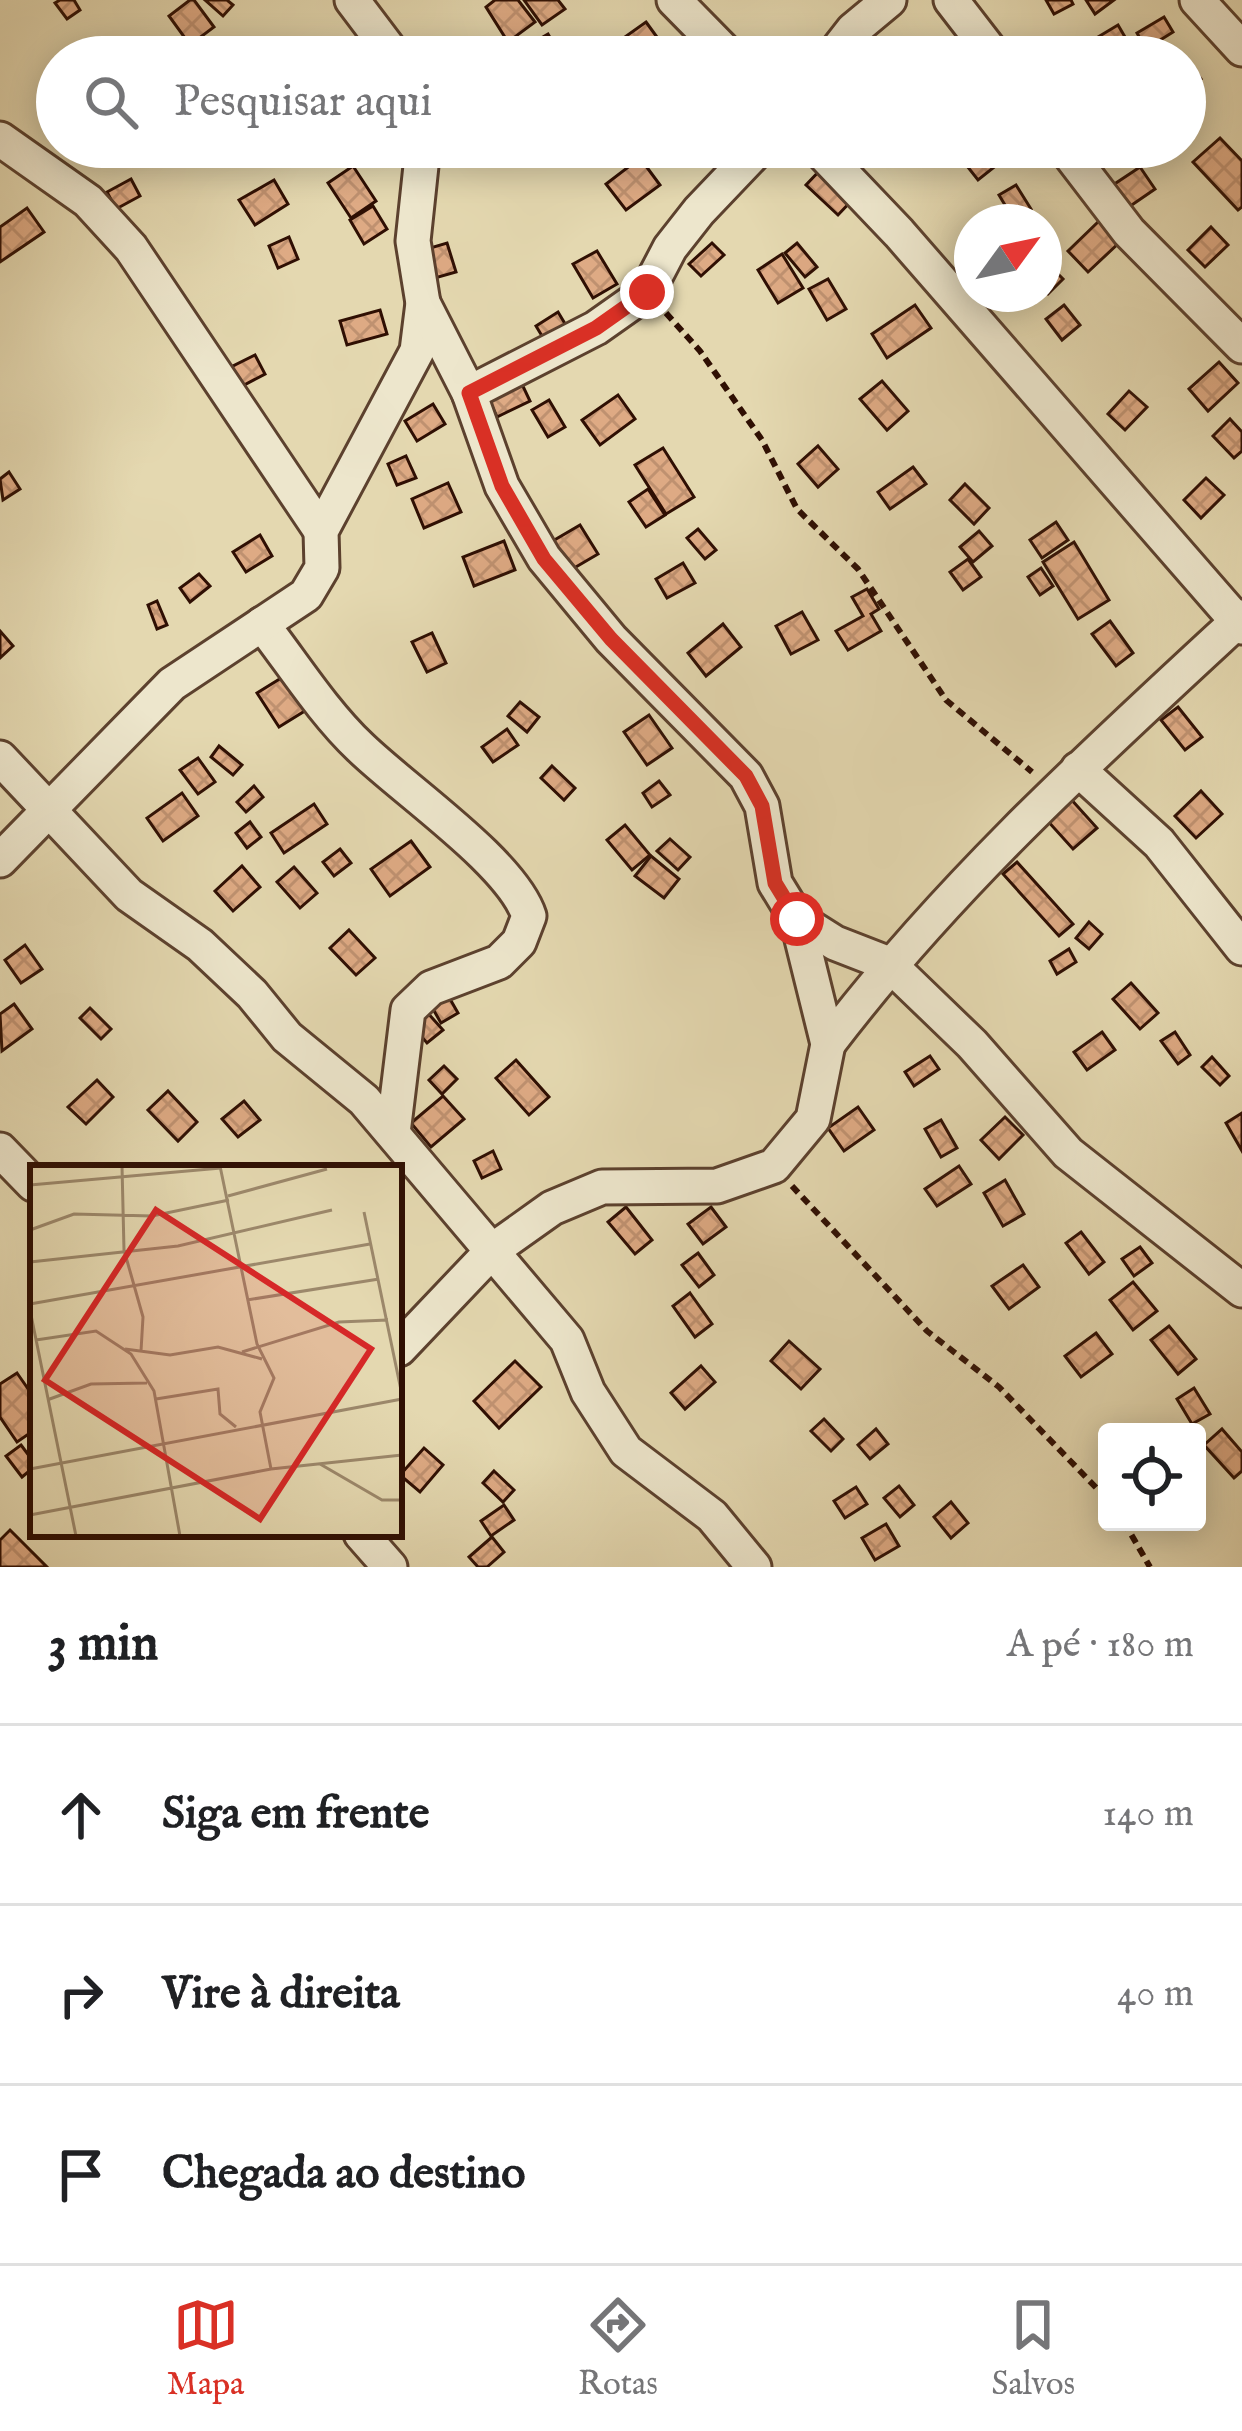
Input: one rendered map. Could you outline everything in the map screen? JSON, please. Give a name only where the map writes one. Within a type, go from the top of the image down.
[{"type":"street","points":[[352,0],[379,36]]},
{"type":"street","points":[[674,0],[709,36]]},
{"type":"street","points":[[849,36],[889,0]]},
{"type":"street","points":[[951,0],[978,36]]},
{"type":"street","points":[[1198,0],[1242,49]]},
{"type":"street","points":[[0,139],[36,164]]},
{"type":"street","points":[[41,168],[88,201],[131,248],[321,531]]},
{"type":"street","points":[[402,1346],[493,1250],[552,1208],[602,1187],[717,1186],[773,1166],[813,1119],[828,1044],[797,919],[775,883],[762,806],[746,776],[611,639],[544,559],[502,486],[469,393],[423,303],[412,241],[421,168]]},
{"type":"street","points":[[469,393],[596,328],[647,292],[670,248],[740,168]]},
{"type":"street","points":[[828,1044],[889,964],[1067,780],[1240,622],[838,168]]},
{"type":"street","points":[[1080,168],[1129,232],[1242,346]]},
{"type":"street","points":[[0,860],[172,684],[306,595],[322,568],[321,531],[416,351],[423,303]]},
{"type":"street","points":[[262,624],[356,744],[482,853],[523,896],[530,916],[519,942],[499,962],[431,988],[408,1010],[393,1133]]},
{"type":"street","points":[[0,758],[129,895],[200,945],[252,994],[287,1036],[364,1100],[567,1340],[588,1392],[626,1451],[712,1516],[754,1567]]},
{"type":"street","points":[[1067,780],[1159,843],[1242,948]]},
{"type":"street","points":[[797,919],[835,943],[889,964],[972,1044],[1068,1153],[1242,1290]]},
{"type":"street","points":[[0,1150],[30,1181]]},
{"type":"street","points":[[364,1537],[390,1567]]},
{"type":"path","points":[[647,292],[700,351],[762,440],[797,509],[858,568],[946,700],[1067,780]]},
{"type":"path","points":[[773,1166],[927,1331],[999,1387],[1098,1490]]},
{"type":"path","points":[[1129,1531],[1150,1567]]},
{"type":"building","points":[[74,0],[80,10],[67,19],[55,3]]},
{"type":"building","points":[[194,0],[214,27],[202,36],[183,36],[169,16]]},
{"type":"building","points":[[205,0],[227,0],[233,5],[223,16]]},
{"type":"building","points":[[495,0],[518,0],[535,22],[516,36],[504,36],[486,7]]},
{"type":"building","points":[[524,0],[558,0],[565,9],[542,25]]},
{"type":"building","points":[[1046,0],[1071,0],[1073,4],[1054,14]]},
{"type":"building","points":[[1086,0],[1114,0],[1095,14]]},
{"type":"building","points":[[1164,17],[1173,32],[1167,36],[1137,33]]},
{"type":"building","points":[[646,22],[656,36],[626,36]]},
{"type":"building","points":[[1118,25],[1124,36],[1100,36]]},
{"type":"building","points":[[1220,138],[1242,161],[1242,207],[1238,210],[1199,168],[1206,168],[1206,150]]},
{"type":"building","points":[[354,168],[376,201],[351,218],[328,183]]},
{"type":"building","points":[[627,168],[647,168],[660,185],[626,210],[606,184]]},
{"type":"building","points":[[824,168],[855,197],[838,215],[806,185]]},
{"type":"building","points":[[969,168],[993,168],[978,180]]},
{"type":"building","points":[[1141,168],[1155,189],[1126,209],[1110,187]]},
{"type":"building","points":[[131,179],[140,196],[116,209],[107,192]]},
{"type":"building","points":[[274,180],[288,204],[255,225],[239,200]]},
{"type":"building","points":[[1016,185],[1028,204],[1004,204],[999,195]]},
{"type":"building","points":[[373,206],[387,229],[364,244],[350,220]]},
{"type":"building","points":[[27,208],[44,232],[0,262],[0,227]]},
{"type":"building","points":[[1100,220],[1121,241],[1088,272],[1068,251]]},
{"type":"building","points":[[1211,227],[1228,245],[1205,267],[1188,250]]},
{"type":"building","points":[[289,237],[298,259],[278,268],[269,246]]},
{"type":"building","points":[[447,243],[456,272],[428,280],[420,251]]},
{"type":"building","points":[[712,243],[724,255],[701,276],[689,264]]},
{"type":"building","points":[[797,243],[817,267],[805,277],[785,253]]},
{"type":"building","points":[[597,251],[617,284],[593,298],[573,264]]},
{"type":"building","points":[[782,254],[803,288],[778,303],[758,270]]},
{"type":"building","points":[[828,279],[846,309],[827,320],[809,289]]},
{"type":"building","points":[[915,305],[931,328],[887,358],[872,334]]},
{"type":"building","points":[[1062,307],[1080,325],[1062,340],[1046,319],[1062,312]]},
{"type":"building","points":[[380,310],[387,334],[347,345],[340,321]]},
{"type":"building","points":[[558,312],[567,327],[545,341],[536,326]]},
{"type":"building","points":[[255,355],[265,374],[231,392],[221,372]]},
{"type":"building","points":[[1219,362],[1238,383],[1208,411],[1189,389]]},
{"type":"building","points":[[520,380],[530,401],[497,417],[487,395]]},
{"type":"building","points":[[882,381],[908,411],[887,430],[860,399]]},
{"type":"building","points":[[1129,391],[1147,407],[1125,430],[1108,414]]},
{"type":"building","points":[[618,395],[635,419],[600,445],[582,420]]},
{"type":"building","points":[[549,400],[565,427],[548,437],[532,410]]},
{"type":"building","points":[[433,404],[445,424],[417,441],[405,421]]},
{"type":"building","points":[[1230,419],[1242,432],[1242,451],[1234,458],[1213,436]]},
{"type":"building","points":[[818,446],[838,469],[818,487],[798,464]]},
{"type":"building","points":[[663,448],[694,497],[666,514],[635,465]]},
{"type":"building","points":[[406,456],[416,478],[397,485],[388,464]]},
{"type":"building","points":[[913,467],[926,484],[890,509],[878,492]]},
{"type":"building","points":[[9,472],[20,489],[3,500],[0,479]]},
{"type":"building","points":[[1206,478],[1224,495],[1201,518],[1184,500]]},
{"type":"building","points":[[448,483],[461,512],[424,528],[412,499]]},
{"type":"building","points":[[965,484],[989,508],[974,524],[950,500]]},
{"type":"building","points":[[648,489],[665,515],[646,527],[629,502]]},
{"type":"building","points":[[1056,522],[1068,540],[1042,558],[1030,540]]},
{"type":"building","points":[[580,525],[598,554],[569,571],[551,542]]},
{"type":"building","points":[[698,529],[716,550],[705,559],[687,538]]},
{"type":"building","points":[[979,531],[992,546],[973,562],[960,547]]},
{"type":"building","points":[[260,535],[272,556],[246,572],[233,552]]},
{"type":"building","points":[[504,541],[515,570],[474,586],[463,557]]},
{"type":"building","points":[[1074,542],[1109,600],[1078,619],[1043,562]]},
{"type":"building","points":[[968,559],[981,577],[963,590],[950,572]]},
{"type":"building","points":[[683,563],[695,583],[667,598],[656,579]]},
{"type":"building","points":[[1041,568],[1053,586],[1040,595],[1028,577]]},
{"type":"building","points":[[199,574],[210,586],[190,602],[180,588]]},
{"type":"building","points":[[867,589],[879,609],[871,614],[881,631],[848,650],[836,631],[863,616],[852,597]]},
{"type":"building","points":[[157,601],[167,625],[157,629],[148,605]]},
{"type":"building","points":[[802,612],[818,640],[791,654],[776,626]]},
{"type":"building","points":[[1110,621],[1133,653],[1116,666],[1092,634]]},
{"type":"building","points":[[723,624],[741,647],[706,676],[688,653]]},
{"type":"building","points":[[0,631],[13,646],[0,658]]},
{"type":"building","points":[[432,633],[446,663],[427,672],[412,642]]},
{"type":"building","points":[[286,675],[308,709],[279,727],[257,693]]},
{"type":"building","points":[[520,702],[539,717],[527,732],[508,716]]},
{"type":"building","points":[[1178,707],[1202,737],[1185,750],[1161,720]]},
{"type":"building","points":[[649,715],[672,748],[647,765],[624,732]]},
{"type":"building","points":[[507,729],[518,745],[493,762],[482,747]]},
{"type":"building","points":[[219,746],[242,765],[233,775],[211,757]]},
{"type":"building","points":[[198,758],[215,782],[198,794],[180,770]]},
{"type":"building","points":[[552,766],[575,788],[564,800],[541,778]]},
{"type":"building","points":[[659,781],[670,795],[652,807],[643,793]]},
{"type":"building","points":[[254,786],[263,797],[246,812],[237,802]]},
{"type":"building","points":[[1201,791],[1222,814],[1196,838],[1175,816]]},
{"type":"building","points":[[182,793],[198,816],[163,841],[147,818]]},
{"type":"building","points":[[1069,797],[1097,828],[1073,849],[1045,818]]},
{"type":"building","points":[[314,804],[327,824],[284,853],[271,833]]},
{"type":"building","points":[[250,822],[261,837],[247,848],[236,833]]},
{"type":"building","points":[[625,825],[650,855],[632,870],[607,840]]},
{"type":"building","points":[[670,839],[690,857],[678,870],[657,851]]},
{"type":"building","points":[[411,841],[430,867],[390,896],[371,869]]},
{"type":"building","points":[[340,849],[351,863],[334,876],[323,862]]},
{"type":"building","points":[[651,856],[679,879],[664,898],[635,876]]},
{"type":"building","points":[[1017,862],[1073,924],[1059,936],[1003,874]]},
{"type":"building","points":[[242,866],[260,887],[233,911],[215,891]]},
{"type":"building","points":[[294,867],[317,893],[300,908],[277,882]]},
{"type":"building","points":[[1089,922],[1102,934],[1089,949],[1076,938]]},
{"type":"building","points":[[349,930],[375,958],[356,975],[330,948]]},
{"type":"building","points":[[25,945],[42,969],[21,983],[5,960]]},
{"type":"building","points":[[1069,949],[1076,962],[1057,974],[1050,961]]},
{"type":"building","points":[[1131,983],[1158,1013],[1140,1029],[1113,999]]},
{"type":"building","points":[[446,992],[458,1013],[441,1023],[429,1002]]},
{"type":"building","points":[[14,1004],[32,1029],[2,1051],[0,1014]]},
{"type":"building","points":[[90,1008],[111,1029],[101,1039],[80,1018]]},
{"type":"building","points":[[425,1010],[443,1030],[427,1043],[410,1023]]},
{"type":"building","points":[[1102,1032],[1115,1050],[1087,1070],[1074,1052]]},
{"type":"building","points":[[1175,1032],[1190,1055],[1178,1064],[1161,1041]]},
{"type":"building","points":[[930,1056],[939,1069],[914,1086],[905,1072]]},
{"type":"building","points":[[1212,1057],[1229,1076],[1220,1085],[1202,1067]]},
{"type":"building","points":[[516,1060],[549,1097],[529,1115],[496,1078]]},
{"type":"building","points":[[444,1066],[457,1079],[442,1094],[429,1080]]},
{"type":"building","points":[[97,1080],[113,1097],[86,1124],[68,1107]]},
{"type":"building","points":[[168,1091],[197,1122],[178,1141],[148,1110]]},
{"type":"building","points":[[443,1096],[464,1119],[431,1147],[411,1123]]},
{"type":"building","points":[[244,1101],[260,1120],[238,1137],[222,1119]]},
{"type":"building","points":[[858,1107],[874,1130],[844,1151],[828,1128]]},
{"type":"building","points":[[1242,1113],[1242,1151],[1226,1123]]},
{"type":"building","points":[[1005,1117],[1023,1135],[999,1159],[981,1140]]},
{"type":"building","points":[[941,1120],[957,1148],[941,1157],[925,1129]]},
{"type":"building","points":[[493,1151],[501,1169],[482,1178],[474,1161]]},
{"type":"building","points":[[959,1166],[971,1184],[937,1206],[925,1189]]},
{"type":"building","points":[[1005,1180],[1024,1214],[1003,1226],[984,1193]]},
{"type":"building","points":[[626,1207],[652,1240],[635,1254],[608,1222]]},
{"type":"building","points":[[711,1207],[726,1227],[703,1244],[688,1224]]},
{"type":"building","points":[[1081,1232],[1104,1262],[1089,1274],[1066,1243]]},
{"type":"building","points":[[1140,1247],[1152,1263],[1134,1276],[1122,1259]]},
{"type":"building","points":[[698,1253],[714,1275],[699,1287],[682,1265]]},
{"type":"building","points":[[1023,1265],[1039,1287],[1009,1309],[992,1286]]},
{"type":"building","points":[[1133,1282],[1157,1311],[1133,1330],[1110,1300]]},
{"type":"building","points":[[690,1293],[712,1324],[695,1337],[673,1306]]},
{"type":"building","points":[[1169,1326],[1196,1359],[1178,1374],[1151,1340]]},
{"type":"building","points":[[1096,1333],[1112,1354],[1081,1377],[1065,1356]]},
{"type":"building","points":[[789,1341],[820,1369],[801,1389],[771,1361]]},
{"type":"building","points":[[515,1361],[541,1387],[499,1428],[474,1401]]},
{"type":"building","points":[[701,1366],[715,1382],[685,1409],[671,1393]]},
{"type":"building","points":[[17,1373],[30,1392],[30,1433],[17,1442],[0,1417],[0,1384]]},
{"type":"building","points":[[1194,1388],[1210,1414],[1191,1423],[1177,1399]]},
{"type":"building","points":[[824,1419],[843,1439],[831,1451],[811,1431]]},
{"type":"building","points":[[876,1429],[888,1444],[870,1459],[858,1445]]},
{"type":"building","points":[[1222,1429],[1242,1452],[1242,1471],[1234,1478],[1206,1443]]},
{"type":"building","points":[[21,1445],[30,1457],[30,1470],[22,1477],[6,1456]]},
{"type":"building","points":[[424,1448],[443,1465],[420,1492],[402,1473]]},
{"type":"building","points":[[494,1471],[514,1490],[503,1502],[483,1483]]},
{"type":"building","points":[[899,1486],[914,1505],[900,1517],[884,1498]]},
{"type":"building","points":[[856,1487],[867,1504],[845,1518],[834,1501]]},
{"type":"building","points":[[951,1502],[968,1523],[951,1538],[934,1517]]},
{"type":"building","points":[[504,1505],[514,1520],[491,1536],[481,1521]]},
{"type":"building","points":[[886,1524],[899,1546],[875,1560],[862,1538]]},
{"type":"building","points":[[10,1530],[47,1567],[0,1567],[0,1540]]},
{"type":"building","points":[[492,1537],[504,1552],[487,1567],[478,1567],[469,1557]]},
{"type":"route","points":[[647,292],[596,328],[469,393],[502,486],[544,559],[611,639],[746,776],[762,806],[775,883],[797,919]]}]
